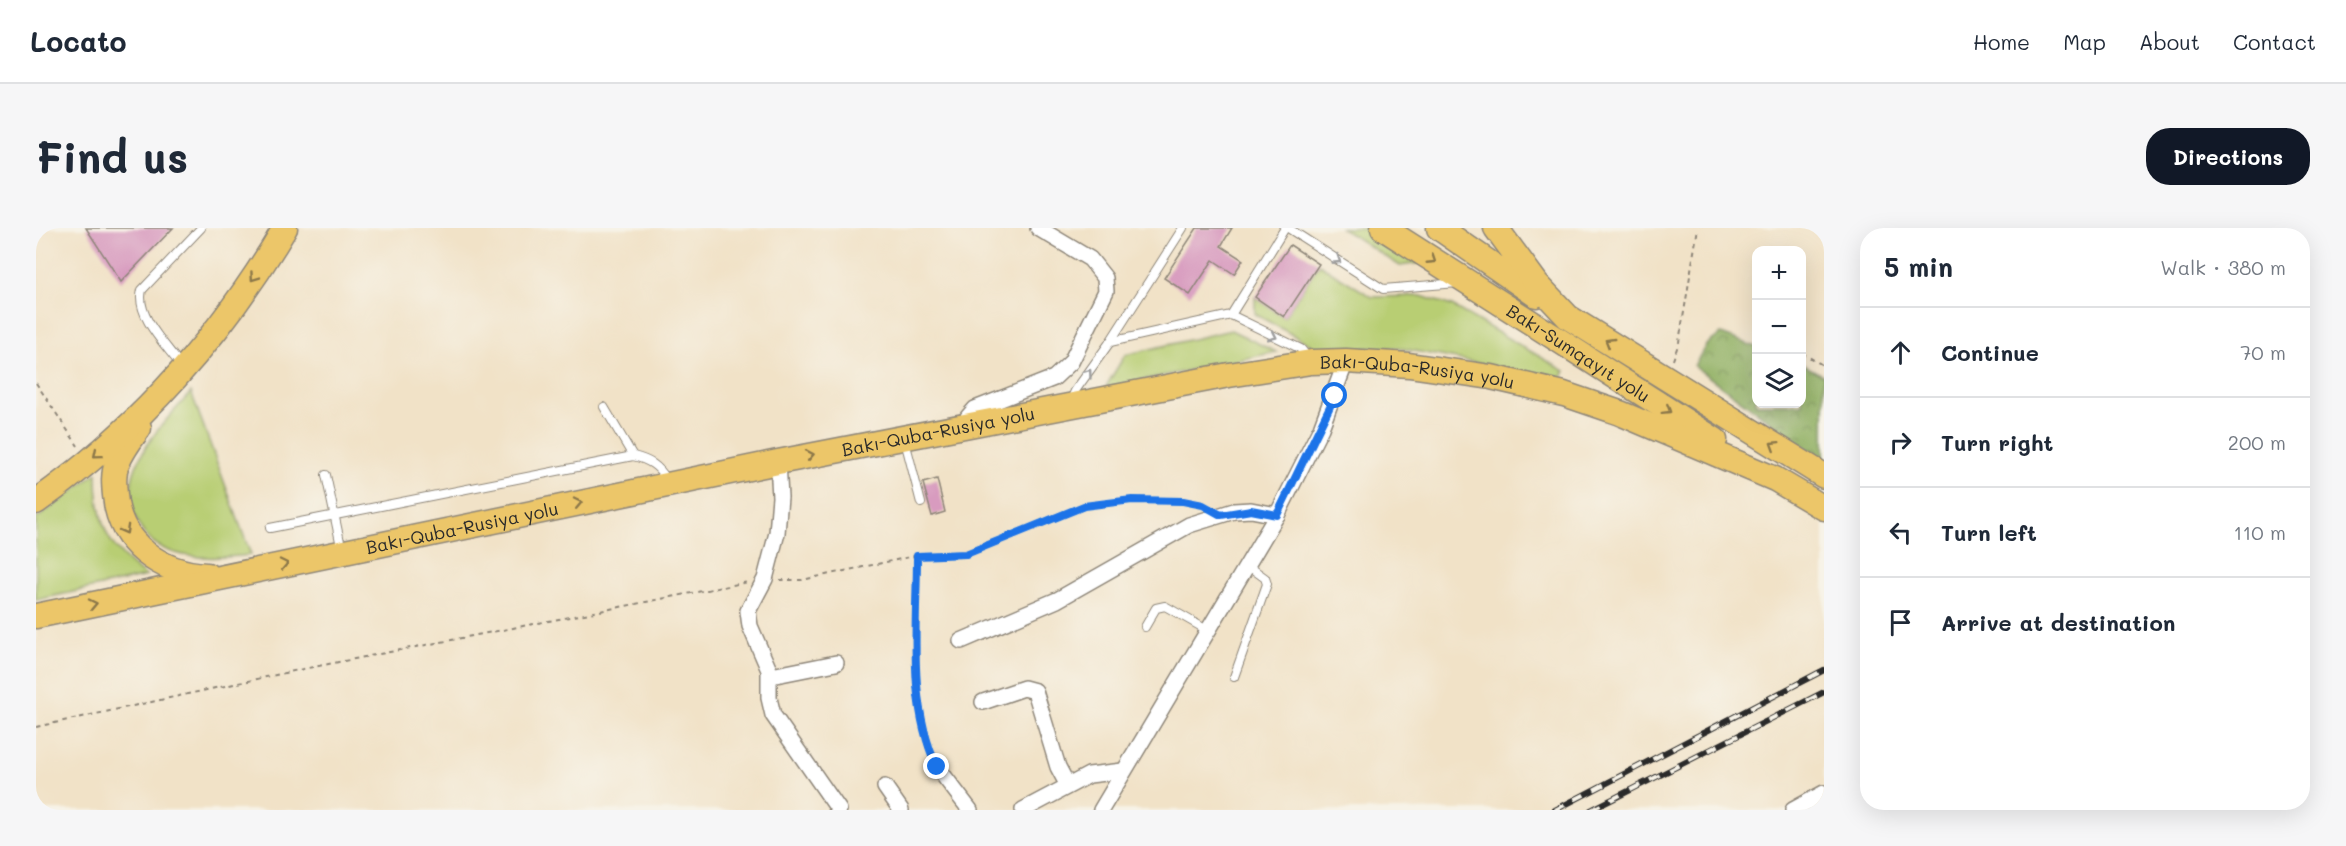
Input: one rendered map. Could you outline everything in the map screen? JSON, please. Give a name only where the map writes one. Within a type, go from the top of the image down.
[{"type":"highway","points":[[246,572],[204,575],[177,570],[160,564],[142,552],[129,538],[121,522],[114,483],[117,464],[128,444],[184,369],[212,336],[266,261],[285,228]]},
{"type":"highway","name":"Bakı-Sumqayıt yolu","points":[[1383,228],[1775,478]]},
{"type":"highway","name":"Bakı-Sumqayıt yolu","points":[[1438,228],[1568,317]]},
{"type":"highway","points":[[1496,228],[1537,284],[1568,317],[1824,476]]},
{"type":"highway","name":"Bakı-Quba-Rusiya yolu","points":[[36,616],[778,462],[1069,405],[1311,362],[1346,361],[1421,366],[1491,377],[1564,394],[1620,413],[1775,478],[1824,508]]},
{"type":"highway","points":[[36,502],[88,461],[184,369]]},
{"type":"street","points":[[966,425],[968,417],[975,409],[1054,378],[1071,362],[1106,291],[1105,278],[1090,259],[1038,228]]},
{"type":"street","points":[[1101,810],[1122,771],[1277,515],[1321,428],[1346,361]]},
{"type":"street","points":[[778,462],[777,533],[765,579],[748,611],[750,626],[771,676],[769,698],[773,716],[839,810]]},
{"type":"street","points":[[961,641],[1057,600],[1189,525],[1221,515],[1251,510],[1277,515]]},
{"type":"street","points":[[771,676],[837,663]]},
{"type":"street","points":[[983,702],[1024,688],[1035,691],[1058,767],[1067,784]]},
{"type":"street","points":[[937,767],[970,810]]},
{"type":"street","points":[[1023,810],[1067,784],[1102,772],[1122,771]]},
{"type":"street","points":[[885,788],[901,810]]},
{"type":"street","points":[[1793,810],[1824,793]]},
{"type":"lane","points":[[184,369],[144,313],[139,301],[142,290],[201,228]]},
{"type":"lane","points":[[1069,405],[1075,390],[1110,342],[1183,228]]},
{"type":"lane","points":[[1231,315],[1286,228],[1383,289],[1467,282]]},
{"type":"lane","points":[[1110,342],[1231,315],[1301,349],[1311,362]]},
{"type":"lane","points":[[604,406],[633,456]]},
{"type":"lane","points":[[904,437],[921,503]]},
{"type":"lane","points":[[270,528],[336,517],[633,456],[649,460],[661,470],[669,484]]},
{"type":"lane","points":[[326,475],[343,552]]},
{"type":"lane","points":[[1234,677],[1268,584],[1247,565]]},
{"type":"lane","points":[[1145,627],[1159,606],[1165,606],[1207,630]]},
{"type":"path","points":[[1666,376],[1679,342],[1698,228]]},
{"type":"path","points":[[1804,354],[1824,366]]},
{"type":"path","points":[[36,383],[88,461]]},
{"type":"path","points":[[36,727],[303,669],[765,579],[802,580],[917,556],[966,554],[1084,506],[1132,500],[1183,501],[1203,505],[1221,515]]},
{"type":"path","points":[[917,556],[917,680],[927,747],[937,767]]},
{"type":"green space","points":[[1341,228],[1365,228],[1419,263],[1400,266]]},
{"type":"green space","points":[[1319,264],[1372,297],[1421,296],[1452,306],[1565,371],[1561,379],[1399,348],[1316,348],[1255,314],[1255,297],[1284,317]]},
{"type":"green space","points":[[1231,330],[1276,352],[1105,388],[1125,355]]},
{"type":"green space","points":[[1721,334],[1752,346],[1752,408],[1806,408],[1806,366],[1824,376],[1824,461],[1694,366],[1706,345]]},
{"type":"green space","points":[[191,392],[251,555],[200,557],[168,550],[154,543],[143,532],[135,516],[131,494],[132,480],[137,465],[157,432]]},
{"type":"green space","points":[[97,473],[99,506],[106,532],[121,554],[146,576],[36,600],[36,519]]},
{"type":"building","points":[[86,228],[173,228],[121,282]]},
{"type":"building","points":[[1197,228],[1232,228],[1221,246],[1243,260],[1234,274],[1213,260],[1190,295],[1164,278]]},
{"type":"building","points":[[1290,245],[1319,264],[1284,317],[1255,297]]},
{"type":"building","points":[[937,479],[945,512],[932,516],[923,483]]},
{"type":"railway","points":[[1555,810],[1824,670]]},
{"type":"railway","points":[[1591,810],[1824,692]]},
{"type":"route","points":[[937,767],[927,747],[917,680],[917,556],[966,554],[998,539],[1084,506],[1132,500],[1183,501],[1203,505],[1221,515],[1234,511],[1251,510],[1277,515],[1335,396]]}]
